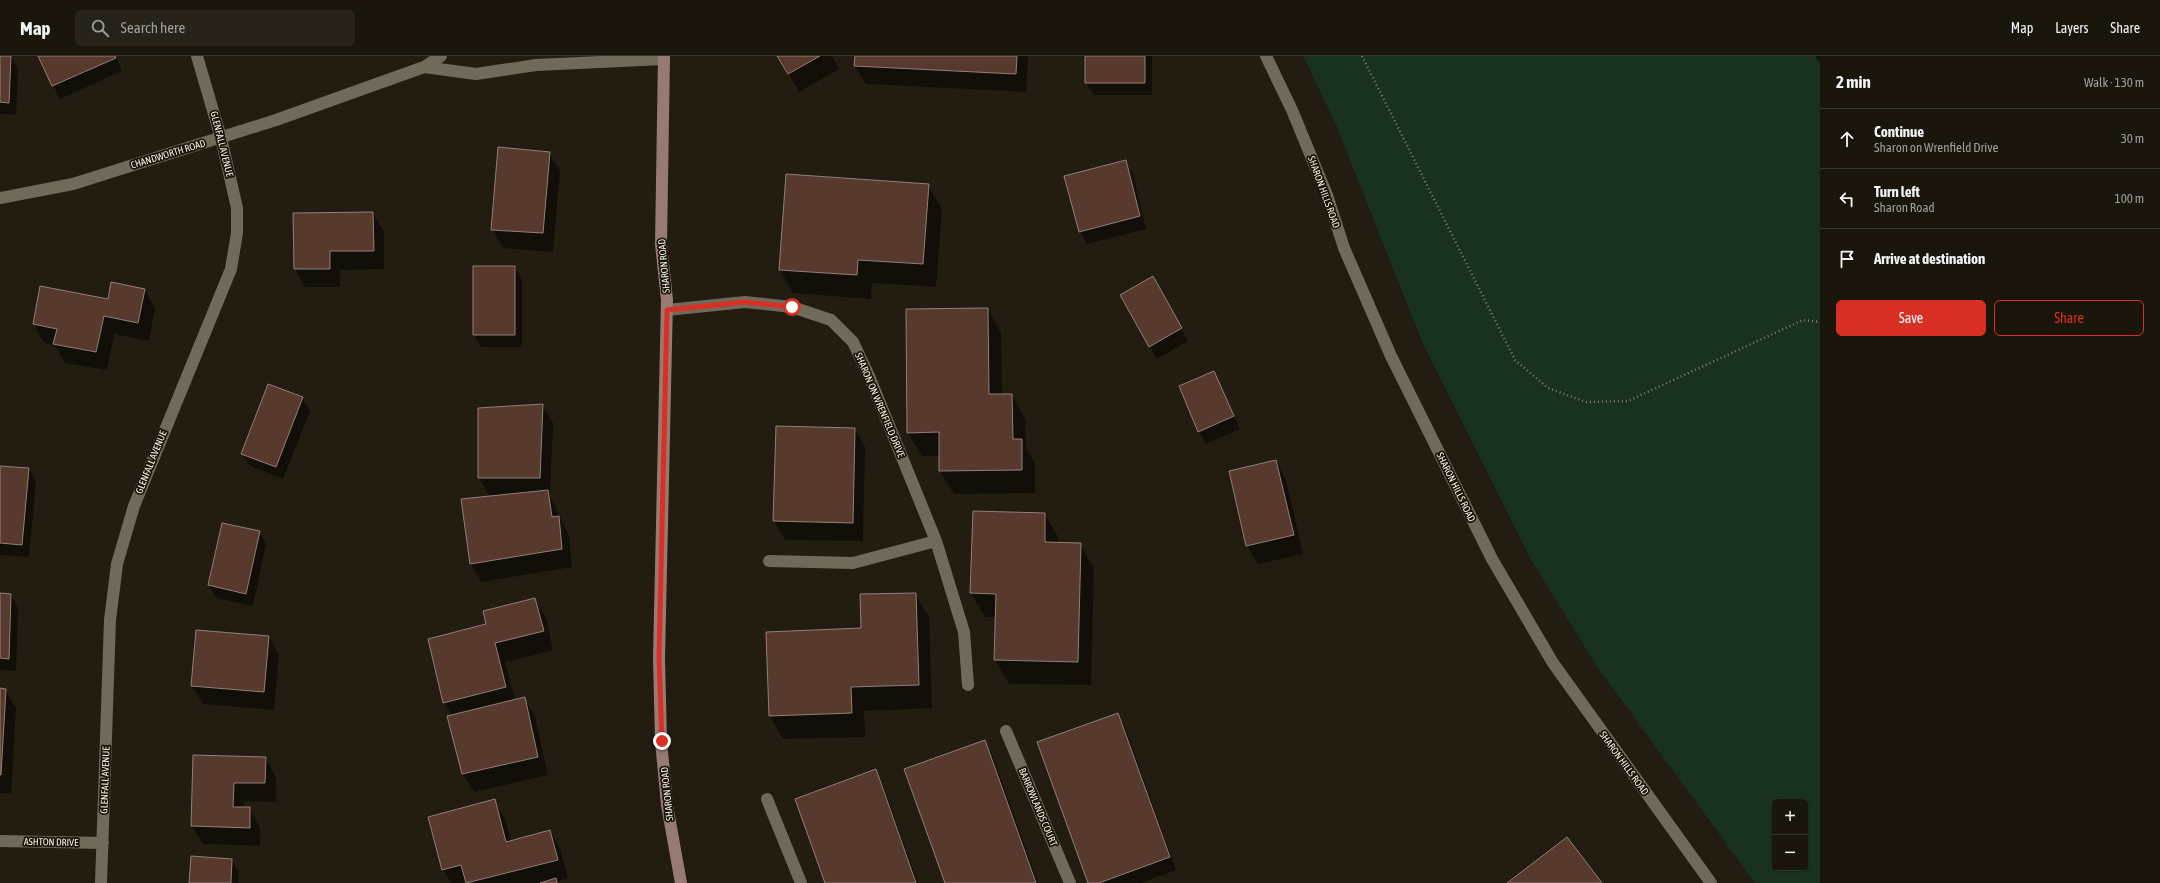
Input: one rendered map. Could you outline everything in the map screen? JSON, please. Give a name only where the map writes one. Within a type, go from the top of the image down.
[{"type":"main road","name":"SHARON ROAD","points":[[664,57],[661,244],[667,310],[660,680],[662,741],[667,805],[680,883]]},
{"type":"street","name":"GLENFALL AVENUE","points":[[101,883],[110,620],[117,564],[137,499],[231,270],[237,233],[237,208],[222,138],[197,56]]},
{"type":"street","name":"CHANDWORTH ROAD","points":[[0,198],[73,184],[222,138],[424,67],[441,56]]},
{"type":"street","name":"SHARON HILLS ROAD","points":[[1266,56],[1292,110],[1327,195],[1344,248],[1392,356],[1492,559],[1558,669],[1711,883]]},
{"type":"street","name":"CHANDWORTH ROAD","points":[[424,67],[476,74],[536,65],[664,57]]},
{"type":"street","name":"SHARON ON WRENFIELD DRIVE","points":[[667,310],[745,302],[792,307],[831,320],[853,342],[869,376],[936,541],[964,632],[968,685]]},
{"type":"street","points":[[769,561],[853,563],[936,541]]},
{"type":"street","name":"BARROWLANDS COURT","points":[[1006,731],[1070,883]]},
{"type":"street","points":[[767,799],[800,883]]},
{"type":"street","name":"ASHTON DRIVE","points":[[0,841],[103,843]]},
{"type":"path","points":[[1362,56],[1515,360],[1548,388],[1586,402],[1628,401],[1803,320],[1820,322]]},
{"type":"green space","points":[[1303,56],[1820,56],[1820,883],[1755,883],[1596,665],[1530,558],[1423,344],[1335,122]]},
{"type":"building","points":[[0,56],[11,56],[9,103],[0,102]]},
{"type":"building","points":[[38,56],[115,56],[116,58],[52,86]]},
{"type":"building","points":[[777,56],[820,56],[788,74]]},
{"type":"building","points":[[855,56],[1017,56],[1016,74],[854,66]]},
{"type":"building","points":[[1085,56],[1145,56],[1145,83],[1085,83]]},
{"type":"building","points":[[498,147],[550,152],[543,233],[491,230]]},
{"type":"building","points":[[1126,160],[1140,216],[1079,232],[1064,176]]},
{"type":"building","points":[[786,174],[929,184],[923,264],[858,260],[857,275],[779,270]]},
{"type":"building","points":[[373,212],[374,251],[330,251],[330,269],[294,269],[293,213]]},
{"type":"building","points":[[473,266],[515,266],[515,335],[473,335]]},
{"type":"building","points":[[1153,276],[1182,328],[1149,347],[1120,295]]},
{"type":"building","points":[[111,282],[145,289],[138,323],[104,316],[96,352],[53,344],[57,329],[33,324],[40,286],[108,299]]},
{"type":"building","points":[[988,308],[989,394],[1012,394],[1013,439],[1022,439],[1022,470],[939,471],[939,432],[907,433],[906,309]]},
{"type":"building","points":[[1214,371],[1234,416],[1198,432],[1179,386]]},
{"type":"building","points":[[268,384],[303,397],[276,467],[241,454]]},
{"type":"building","points":[[543,404],[540,478],[478,478],[478,408]]},
{"type":"building","points":[[776,426],[855,428],[853,523],[773,521]]},
{"type":"building","points":[[1276,460],[1294,535],[1246,546],[1229,471]]},
{"type":"building","points":[[0,466],[29,468],[22,545],[0,543]]},
{"type":"building","points":[[548,490],[552,517],[559,516],[562,549],[470,564],[461,499]]},
{"type":"building","points":[[973,511],[1045,513],[1045,542],[1081,543],[1078,662],[994,660],[996,594],[970,593]]},
{"type":"building","points":[[222,523],[260,531],[246,594],[208,585]]},
{"type":"building","points":[[0,593],[11,594],[9,659],[0,658]]},
{"type":"building","points":[[916,593],[919,685],[851,687],[852,713],[769,716],[766,632],[861,628],[860,594]]},
{"type":"building","points":[[535,598],[544,631],[495,643],[506,687],[443,703],[428,639],[486,624],[483,611]]},
{"type":"building","points":[[196,630],[269,636],[264,692],[191,686]]},
{"type":"building","points":[[0,688],[6,689],[1,775],[0,775]]},
{"type":"building","points":[[525,697],[538,757],[462,774],[447,716]]},
{"type":"building","points":[[1118,713],[1170,857],[1099,883],[1088,883],[1037,742]]},
{"type":"building","points":[[985,740],[1036,883],[945,883],[904,769]]},
{"type":"building","points":[[193,755],[266,757],[265,783],[234,783],[233,807],[250,807],[250,828],[191,826]]},
{"type":"building","points":[[876,769],[916,883],[825,883],[795,799]]},
{"type":"building","points":[[495,799],[506,842],[550,830],[558,860],[466,883],[461,865],[442,870],[428,817]]},
{"type":"building","points":[[1567,837],[1602,883],[1507,883]]},
{"type":"building","points":[[191,856],[232,859],[231,883],[189,883]]},
{"type":"building","points":[[556,878],[557,883],[540,883]]},
{"type":"route","points":[[662,741],[659,658],[667,310],[745,302],[792,307]]}]
